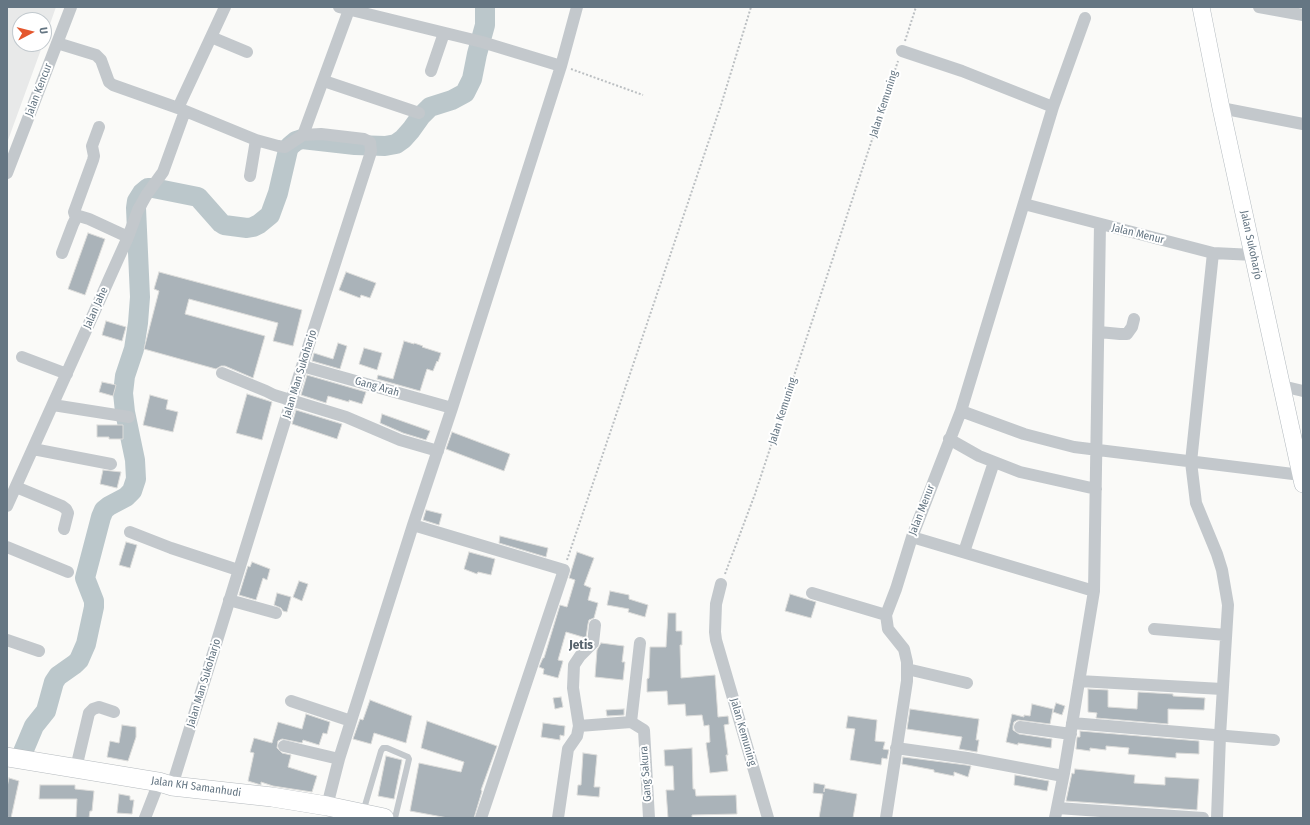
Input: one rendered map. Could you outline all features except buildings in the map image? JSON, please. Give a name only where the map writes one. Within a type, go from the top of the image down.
[{"type":"main road","name":"Jalan Sukoharjo","points":[[1201,7],[1221,108],[1302,479]]},
{"type":"main road","name":"Jalan KH Samanhudi","points":[[18,759],[166,784],[272,797],[338,811],[363,813],[384,818]]},
{"type":"street","name":"Jalan Kencur","points":[[7,173],[40,84],[58,43],[71,7]]},
{"type":"street","name":"Jalan Jahe","points":[[7,506],[128,237],[138,210],[147,194],[163,172],[211,37],[225,7]]},
{"type":"street","points":[[338,811],[339,759],[561,66],[577,7]]},
{"type":"street","points":[[1259,7],[1303,15]]},
{"type":"street","points":[[304,135],[324,81],[346,8],[502,47],[561,66]]},
{"type":"street","name":"Jalan Menur","points":[[886,615],[896,589],[912,537],[961,411],[1052,107],[1085,18]]},
{"type":"street","points":[[431,71],[444,33]]},
{"type":"street","points":[[211,37],[247,52]]},
{"type":"street","name":"Jalan Man Sukoharjo","points":[[58,43],[96,55],[101,60],[109,82],[113,85],[185,111],[256,140],[285,147],[304,135],[326,134],[364,138],[371,147],[229,600],[166,784],[146,818]]},
{"type":"street","points":[[902,51],[962,71],[1052,107]]},
{"type":"street","points":[[324,81],[419,113]]},
{"type":"street","points":[[1221,108],[1303,124]]},
{"type":"street","points":[[62,253],[76,218],[74,212],[93,160],[94,156],[92,146],[99,127]]},
{"type":"street","points":[[250,176],[256,140]]},
{"type":"street","name":"Jalan Menur","points":[[1024,204],[1213,252],[1254,255]]},
{"type":"street","points":[[76,218],[83,217],[89,219],[128,237]]},
{"type":"street","points":[[1100,224],[1094,590],[1064,776],[1056,813],[1203,818]]},
{"type":"street","points":[[1213,252],[1190,462],[1196,503],[1217,554],[1222,570],[1228,605],[1222,689],[1216,818]]},
{"type":"street","points":[[1098,332],[1127,334],[1132,327],[1134,319]]},
{"type":"street","points":[[22,357],[67,374]]},
{"type":"street","name":"Gang Arah","points":[[302,366],[452,408]]},
{"type":"street","points":[[222,373],[291,401],[346,417],[400,440],[438,451]]},
{"type":"street","points":[[1282,386],[1303,391]]},
{"type":"street","points":[[53,405],[129,417]]},
{"type":"street","points":[[961,411],[1036,438],[1074,447],[1190,462],[1302,479]]},
{"type":"street","points":[[950,439],[979,456],[1020,472],[1096,489]]},
{"type":"street","points":[[33,449],[111,464]]},
{"type":"street","points":[[964,552],[994,462]]},
{"type":"street","points":[[16,487],[66,509],[68,513],[64,529]]},
{"type":"street","points":[[413,525],[564,570],[481,818]]},
{"type":"street","points":[[130,532],[171,548],[238,570]]},
{"type":"street","points":[[912,537],[1094,590]]},
{"type":"street","points":[[7,547],[68,572]]},
{"type":"street","name":"Jalan Kemuning","points":[[721,584],[716,604],[716,640],[768,818]]},
{"type":"street","points":[[812,593],[886,615],[888,629],[904,649],[907,656],[907,680],[886,818]]},
{"type":"street","points":[[229,600],[276,613]]},
{"type":"street","points":[[558,818],[568,749],[577,736],[579,726],[572,672],[574,665],[580,656],[593,643],[595,624]]},
{"type":"street","points":[[1154,629],[1226,635]]},
{"type":"street","points":[[7,640],[39,651]]},
{"type":"street","points":[[579,726],[631,722],[640,643]]},
{"type":"street","points":[[907,669],[967,683]]},
{"type":"street","points":[[1079,681],[1222,689]]},
{"type":"street","points":[[291,701],[351,721]]},
{"type":"street","points":[[76,768],[89,713],[92,709],[100,708],[114,712]]},
{"type":"street","name":"Gang Sakura","points":[[631,722],[644,730],[649,818]]},
{"type":"street","points":[[1020,727],[1072,728],[1274,740]]},
{"type":"street","points":[[284,746],[339,759]]},
{"type":"street","points":[[896,748],[967,758],[1064,776]]},
{"type":"lane","points":[[363,813],[381,751],[383,748],[387,748],[408,757],[409,759],[395,818]]},
{"type":"path","points":[[564,570],[721,105],[751,7]]},
{"type":"path","name":"Jalan Kemuning","points":[[721,584],[755,494],[916,7]]},
{"type":"path","points":[[561,66],[643,95]]},
{"type":"shaded area","points":[[7,7],[56,7],[52,18],[52,12],[12,12],[12,52],[40,52],[7,143]]},
{"type":"waterway","points":[[23,752],[34,726],[46,711],[54,682],[58,676],[79,660],[86,644],[94,601],[85,578],[101,517],[104,510],[126,497],[132,491],[136,479],[135,460],[125,412],[123,393],[125,376],[134,349],[140,297],[136,208],[137,201],[142,193],[148,188],[153,188],[198,197],[224,225],[247,228],[259,224],[270,215],[278,193],[288,150],[296,141],[302,139],[355,145],[385,146],[396,144],[403,139],[430,107],[452,100],[465,93],[472,79],[485,25],[485,7]]},
{"type":"district","name":"Jetis","points":[[581,645]]}]
